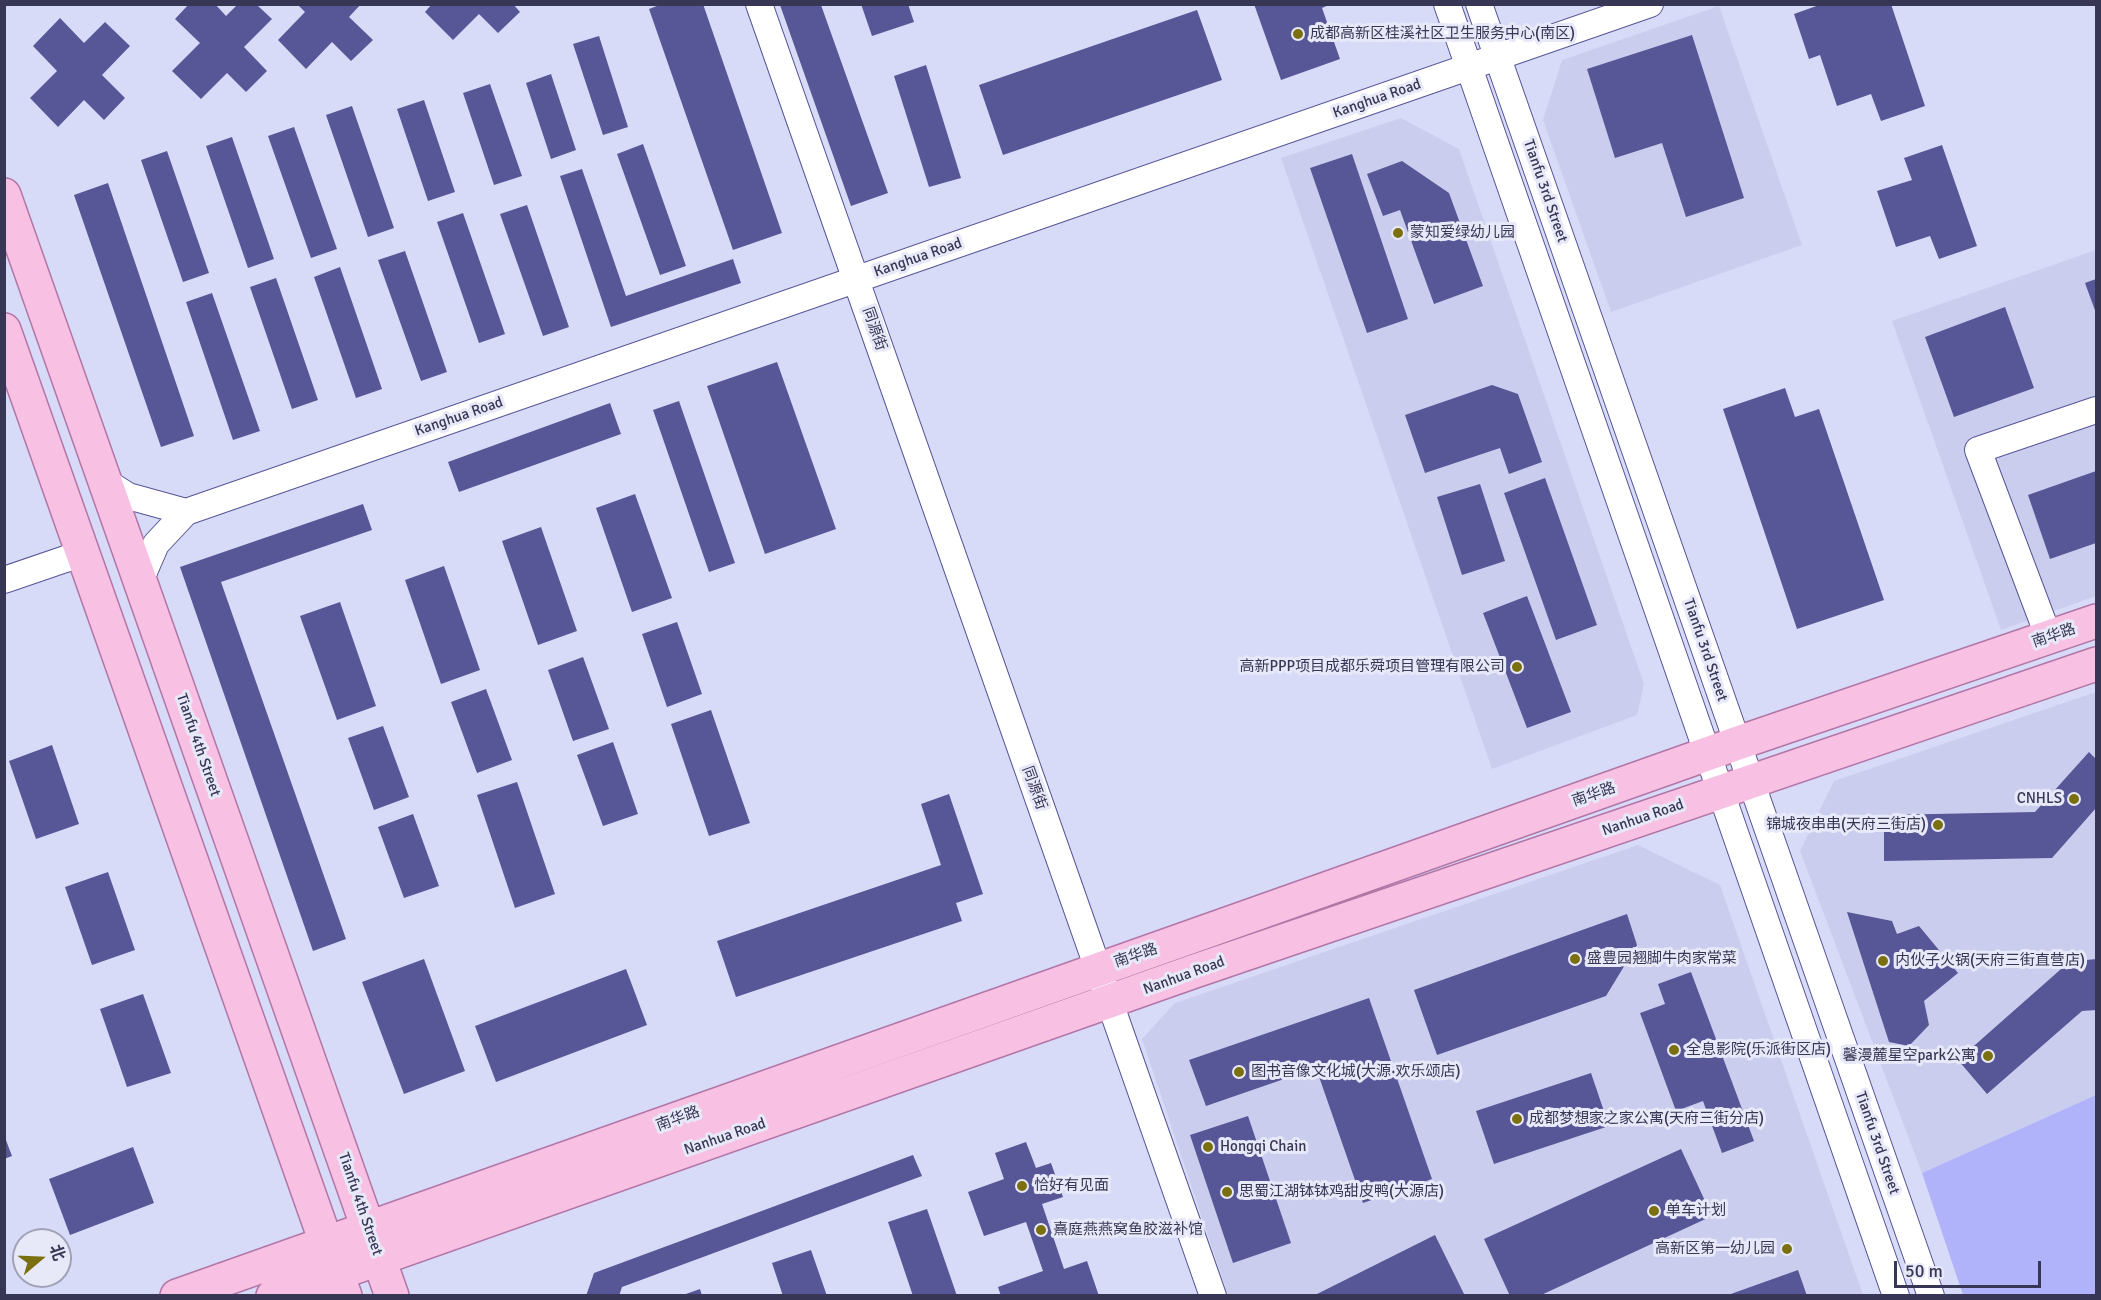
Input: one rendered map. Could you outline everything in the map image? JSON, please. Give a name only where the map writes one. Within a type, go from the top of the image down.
[{"type":"main road","name":"Tianfu 4th Street","points":[[4,195],[392,1296]]},
{"type":"main road","points":[[4,330],[336,1271],[273,1296]]},
{"type":"main road","name":"南华路","points":[[177,1296],[336,1271],[374,1244],[1099,969],[1723,749],[2097,621]]},
{"type":"main road","name":"Nanhua Road","points":[[374,1244],[1111,1002],[2097,664]]},
{"type":"street","name":"同源街","points":[[759,4],[857,279],[940,525],[1111,1002],[1213,1296]]},
{"type":"street","name":"Tianfu 3rd Street","points":[[1447,4],[1468,67],[1723,749],[1751,782],[1931,1296]]},
{"type":"street","name":"Tianfu 3rd Street","points":[[1479,4],[1723,749],[1720,792],[1896,1296]]},
{"type":"street","name":"Kanghua Road","points":[[186,512],[1650,4]]},
{"type":"street","points":[[2049,638],[1978,450],[2097,410]]},
{"type":"street","points":[[106,482],[128,496],[186,512],[156,544],[141,581]]},
{"type":"street","points":[[4,580],[83,553]]},
{"type":"shaded area","points":[[1719,6],[1802,245],[1611,312],[1543,120],[1562,60]]},
{"type":"shaded area","points":[[1401,118],[1459,149],[1644,684],[1637,715],[1492,769],[1281,158]]},
{"type":"shaded area","points":[[2096,250],[2096,596],[2001,630],[1892,321]]},
{"type":"shaded area","points":[[2096,692],[2096,1095],[1922,1173],[1800,851],[1834,781]]},
{"type":"shaded area","points":[[1638,845],[1720,885],[1863,1295],[1228,1295],[1142,1039],[1175,1003]]},
{"type":"shaded area","points":[[2096,1095],[2096,1295],[1963,1295],[1922,1173]]},
{"type":"building","points":[[189,4],[215,4],[226,16],[237,5],[257,5],[272,19],[244,47],[267,71],[246,92],[227,73],[201,99],[172,71],[200,43],[175,19]]},
{"type":"building","points":[[297,4],[361,4],[349,17],[373,40],[351,61],[332,42],[306,69],[278,40],[305,12]]},
{"type":"building","points":[[432,4],[513,4],[520,12],[498,33],[479,14],[453,40],[425,12]]},
{"type":"building","points":[[662,4],[703,4],[782,233],[733,250],[649,9]]},
{"type":"building","points":[[861,4],[908,4],[914,22],[872,36]]},
{"type":"building","name":"成都高新区桂溪社区卫生服务中心(南区)","points":[[1254,4],[1331,4],[1322,8],[1340,59],[1281,80]]},
{"type":"building","points":[[1822,4],[1891,4],[1925,106],[1881,121],[1871,94],[1837,106],[1820,55],[1809,59],[1794,14]]},
{"type":"building","points":[[780,5],[821,5],[888,193],[851,206]]},
{"type":"building","points":[[1197,10],[1222,80],[1003,155],[979,85]]},
{"type":"building","points":[[60,18],[84,43],[105,22],[130,46],[102,75],[125,98],[104,120],[84,100],[58,127],[30,98],[57,71],[33,46]]},
{"type":"building","points":[[1692,35],[1744,198],[1686,217],[1662,143],[1615,158],[1587,69]]},
{"type":"building","points":[[599,36],[628,127],[603,135],[573,44]]},
{"type":"building","points":[[926,65],[961,178],[929,187],[894,76]]},
{"type":"building","points":[[551,74],[576,150],[551,159],[526,83]]},
{"type":"building","points":[[490,84],[522,176],[494,185],[463,93]]},
{"type":"building","points":[[424,100],[455,192],[428,201],[397,109]]},
{"type":"building","points":[[352,106],[394,228],[368,237],[326,115]]},
{"type":"building","points":[[294,127],[337,249],[311,258],[268,136]]},
{"type":"building","points":[[232,137],[274,259],[248,268],[206,146]]},
{"type":"building","points":[[643,144],[686,266],[660,275],[617,154]]},
{"type":"building","points":[[1942,145],[1977,246],[1939,259],[1930,236],[1896,247],[1877,191],[1912,180],[1904,158]]},
{"type":"building","points":[[167,151],[209,273],[183,282],[141,160]]},
{"type":"building","points":[[1352,154],[1408,319],[1367,333],[1310,168]]},
{"type":"building","points":[[1402,161],[1449,193],[1483,286],[1434,304],[1400,210],[1383,216],[1367,174]]},
{"type":"building","points":[[582,169],[626,296],[733,259],[741,283],[611,327],[560,176]]},
{"type":"building","points":[[108,183],[194,436],[161,447],[74,195]]},
{"type":"building","points":[[527,205],[569,327],[543,336],[500,214]]},
{"type":"building","points":[[463,213],[505,334],[479,343],[437,222]]},
{"type":"building","points":[[405,251],[447,372],[421,381],[378,260]]},
{"type":"building","points":[[340,267],[382,389],[356,398],[314,277]]},
{"type":"building","points":[[276,278],[318,400],[292,409],[250,287]]},
{"type":"building","points":[[2096,279],[2096,313],[2085,283]]},
{"type":"building","points":[[212,293],[260,431],[233,440],[186,302]]},
{"type":"building","points":[[2005,307],[2034,388],[1954,417],[1925,337]]},
{"type":"building","points":[[777,362],[836,529],[765,554],[707,386]]},
{"type":"building","points":[[1492,385],[1518,394],[1542,462],[1509,474],[1500,448],[1425,473],[1405,415]]},
{"type":"building","points":[[1785,388],[1795,417],[1819,409],[1884,600],[1797,629],[1723,409]]},
{"type":"building","points":[[679,401],[735,563],[709,572],[653,410]]},
{"type":"building","points":[[610,403],[621,434],[459,492],[448,462]]},
{"type":"building","points":[[2096,471],[2096,543],[2050,559],[2028,495]]},
{"type":"building","points":[[1545,478],[1597,625],[1556,640],[1504,493]]},
{"type":"building","points":[[1480,484],[1505,561],[1462,575],[1437,497]]},
{"type":"building","points":[[635,494],[672,598],[632,612],[596,508]]},
{"type":"building","points":[[363,504],[372,530],[221,582],[346,939],[313,951],[180,567]]},
{"type":"building","points":[[541,527],[577,631],[538,645],[502,541]]},
{"type":"building","points":[[444,566],[480,670],[441,684],[405,580]]},
{"type":"building","points":[[1527,596],[1571,712],[1527,728],[1483,613]]},
{"type":"building","points":[[340,602],[376,706],[337,720],[300,616]]},
{"type":"building","points":[[677,622],[702,694],[667,707],[642,634]]},
{"type":"building","points":[[583,657],[609,729],[573,741],[548,670]]},
{"type":"building","points":[[486,689],[512,760],[477,773],[451,702]]},
{"type":"building","points":[[711,710],[750,823],[709,836],[671,724]]},
{"type":"building","points":[[383,726],[409,797],[374,810],[348,738]]},
{"type":"building","points":[[613,742],[638,814],[603,826],[577,755]]},
{"type":"building","points":[[52,745],[79,824],[36,839],[9,761]]},
{"type":"building","points":[[2089,752],[2096,759],[2096,808],[2052,858],[1884,861],[1884,815],[2035,812]]},
{"type":"building","points":[[517,782],[555,894],[515,908],[477,795]]},
{"type":"building","points":[[949,794],[983,894],[956,903],[962,921],[736,997],[717,941],[941,865],[921,804]]},
{"type":"building","points":[[413,814],[439,886],[404,898],[378,827]]},
{"type":"building","points":[[108,872],[135,950],[92,965],[65,887]]},
{"type":"building","points":[[1847,912],[1892,921],[1897,934],[1919,926],[1958,973],[1924,1001],[1929,1025],[1909,1046],[1889,1042]]},
{"type":"building","points":[[1627,914],[1637,945],[1606,996],[1437,1055],[1414,990]]},
{"type":"building","points":[[424,959],[465,1071],[404,1094],[362,982]]},
{"type":"building","points":[[2096,959],[2096,1010],[2082,1011],[1987,1094],[1958,1060],[2069,962]]},
{"type":"building","points":[[626,969],[647,1025],[496,1082],[475,1026]]},
{"type":"building","points":[[1691,972],[1754,1141],[1722,1153],[1703,1101],[1676,1111],[1640,1013],[1665,1004],[1658,984]]},
{"type":"building","points":[[143,994],[171,1073],[127,1087],[100,1009]]},
{"type":"building","points":[[1369,998],[1432,1179],[1363,1203],[1316,1068],[1206,1106],[1189,1060]]},
{"type":"building","points":[[1591,1073],[1609,1126],[1494,1164],[1476,1111]]},
{"type":"building","points":[[1248,1116],[1291,1243],[1233,1263],[1190,1135]]},
{"type":"building","points":[[4,1135],[12,1156],[4,1159]]},
{"type":"building","points":[[1026,1142],[1036,1168],[1051,1163],[1063,1197],[1042,1204],[1064,1269],[1087,1261],[1099,1296],[1001,1296],[998,1287],[1043,1271],[1026,1222],[984,1236],[968,1192],[1004,1179],[995,1153]]},
{"type":"building","points":[[133,1147],[154,1203],[72,1234],[72,1228],[67,1228],[49,1179]]},
{"type":"building","points":[[1681,1149],[1712,1216],[1539,1296],[1510,1296],[1484,1239]]},
{"type":"building","points":[[913,1155],[922,1176],[622,1287],[619,1296],[586,1296],[594,1273]]},
{"type":"building","points":[[927,1209],[957,1296],[913,1296],[888,1222]]},
{"type":"building","points":[[1435,1235],[1465,1296],[1313,1296]]},
{"type":"building","points":[[811,1250],[827,1296],[783,1296],[772,1263]]},
{"type":"building","points":[[1798,1270],[1807,1296],[1728,1296],[1728,1295]]},
{"type":"building","points":[[700,1289],[702,1296],[683,1296],[683,1295]]},
{"type":"place","name":"成都高新区桂溪社区卫生服务中心(南区)","points":[[1298,34]]},
{"type":"place","name":"蒙知爱绿幼儿园","points":[[1398,233]]},
{"type":"place","name":"高新PPP项目成都乐舜项目管理有限公司","points":[[1517,667]]},
{"type":"place","name":"CNHLS","points":[[2074,799]]},
{"type":"place","name":"锦城夜串串(天府三街店)","points":[[1938,825]]},
{"type":"place","name":"盛豊园翘脚牛肉家常菜","points":[[1575,959]]},
{"type":"place","name":"内伙子火锅(天府三街直营店)","points":[[1883,961]]},
{"type":"place","name":"全息影院(乐派街区店)","points":[[1674,1050]]},
{"type":"place","name":"馨漫麓星空park公寓","points":[[1988,1056]]},
{"type":"place","name":"图书音像文化城(大源·欢乐颂店)","points":[[1239,1072]]},
{"type":"place","name":"成都梦想家之家公寓(天府三街分店)","points":[[1517,1119]]},
{"type":"place","name":"Hongqi Chain","points":[[1208,1147]]},
{"type":"place","name":"恰好有见面","points":[[1022,1186]]},
{"type":"place","name":"思蜀江湖钵钵鸡甜皮鸭(大源店)","points":[[1227,1192]]},
{"type":"place","name":"单车计划","points":[[1654,1211]]},
{"type":"place","name":"熹庭燕燕窝鱼胶滋补馆","points":[[1041,1230]]},
{"type":"place","name":"高新区第一幼儿园","points":[[1787,1249]]}]
